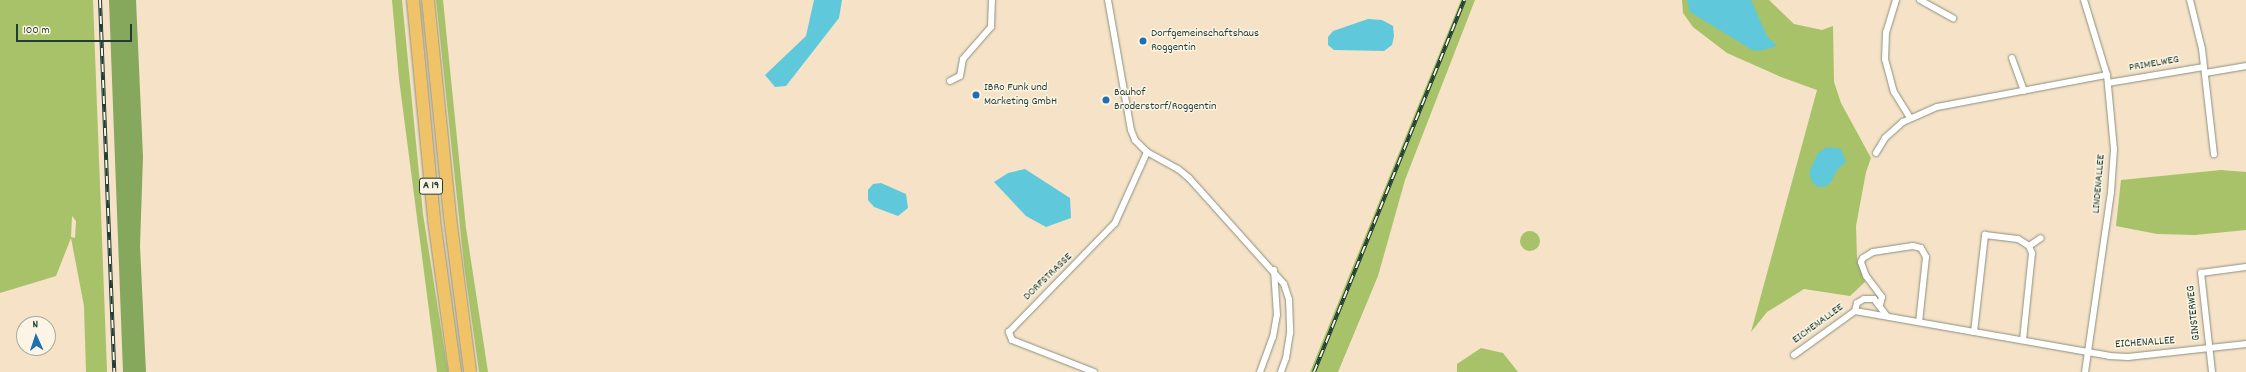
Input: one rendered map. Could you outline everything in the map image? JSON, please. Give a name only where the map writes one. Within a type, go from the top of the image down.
[{"type":"highway","name":"A 19","points":[[413,0],[434,213],[455,372]]},
{"type":"highway","name":"A 19","points":[[428,0],[446,178],[470,372]]},
{"type":"street","points":[[950,81],[960,76],[963,59],[991,27],[992,0]]},
{"type":"street","points":[[1108,0],[1131,130],[1140,147],[1178,169],[1189,178],[1274,270],[1284,284],[1291,316],[1286,358],[1280,372]]},
{"type":"street","points":[[1896,0],[1886,32],[1885,59],[1894,92],[1910,118]]},
{"type":"street","points":[[1920,0],[1953,18]]},
{"type":"street","name":"LINDENALLEE","points":[[2084,0],[2107,75],[2113,125],[2113,175],[2085,372]]},
{"type":"street","points":[[2190,0],[2205,70],[2214,154]]},
{"type":"street","points":[[2012,58],[2024,91]]},
{"type":"street","name":"PRIMELWEG","points":[[2108,83],[2246,66]]},
{"type":"street","points":[[1876,153],[1885,138],[1910,118],[1937,107],[2107,75]]},
{"type":"street","name":"DORFSTRASSE","points":[[1094,372],[1012,340],[1009,332],[1115,223],[1147,152]]},
{"type":"street","points":[[1974,332],[1985,235],[2018,240],[2030,246],[2032,253],[2023,340]]},
{"type":"street","points":[[2030,246],[2041,238]]},
{"type":"street","points":[[1887,316],[1880,305],[1882,297],[1866,276],[1861,262],[1863,258],[1873,252],[1914,246],[1921,248],[1926,257],[1919,322]]},
{"type":"street","name":"GINSTERWEG","points":[[2209,348],[2201,273],[2246,267]]},
{"type":"street","points":[[1260,372],[1273,337],[1277,315],[1274,270]]},
{"type":"street","name":"EICHENALLEE","points":[[1794,355],[1855,311],[1857,303],[1864,299],[1874,299],[1880,305]]},
{"type":"street","name":"EICHENALLEE","points":[[1855,311],[2023,340],[2088,353],[2128,357],[2246,344]]},
{"type":"street","points":[[2209,348],[2212,372]]},
{"type":"green space","points":[[0,0],[93,0],[107,372],[86,372],[84,306],[71,238],[56,276],[0,293]],"holes":[[[72,216],[76,221],[75,238],[71,237]]]},
{"type":"green space","points":[[109,0],[136,0],[143,157],[140,246],[146,372],[123,372]]},
{"type":"green space","points":[[392,0],[402,0],[423,214],[448,372],[437,372],[399,79]]},
{"type":"green space","points":[[436,0],[443,0],[466,228],[488,372],[479,372],[464,265]]},
{"type":"green space","points":[[1461,0],[1475,0],[1405,180],[1378,276],[1338,372],[1310,372]]},
{"type":"green space","points":[[1682,0],[1769,0],[1794,24],[1822,30],[1833,26],[1834,82],[1841,103],[1871,158],[1866,172],[1856,226],[1857,258],[1865,282],[1850,296],[1804,289],[1767,312],[1751,332],[1817,90],[1781,77],[1727,53],[1693,27],[1683,13]]},
{"type":"green space","points":[[2221,170],[2246,172],[2246,230],[2195,235],[2157,234],[2116,226],[2121,180]]},
{"type":"green space","points":[[1530,231],[1537,234],[1540,241],[1537,248],[1530,251],[1523,248],[1520,241],[1523,234]]},
{"type":"green space","points":[[1481,348],[1503,353],[1518,372],[1457,372],[1457,364]]},
{"type":"water","points":[[814,0],[842,0],[839,18],[786,86],[775,87],[765,75],[806,36]]},
{"type":"water","points":[[1687,0],[1751,0],[1767,36],[1777,46],[1760,51],[1752,50],[1690,12]]},
{"type":"water","points":[[1368,19],[1382,20],[1393,26],[1394,36],[1392,45],[1384,51],[1334,50],[1328,45],[1328,37],[1333,31]]},
{"type":"water","points":[[1827,147],[1841,149],[1846,162],[1837,170],[1831,182],[1825,187],[1818,187],[1812,182],[1809,172],[1818,153]]},
{"type":"water","points":[[1025,169],[1070,198],[1071,218],[1046,227],[1026,216],[994,182],[1008,173]]},
{"type":"water","points":[[881,183],[906,194],[908,208],[898,216],[874,207],[868,200],[868,190],[873,184]]},
{"type":"railway","points":[[100,0],[114,372]]},
{"type":"railway","points":[[1314,372],[1464,0]]},
{"type":"place","name":"Dorfgemeinschaftshaus Roggentin","points":[[1143,41]]},
{"type":"place","name":"IBRo Funk und Marketing GmbH","points":[[976,95]]},
{"type":"place","name":"Bauhof Broderstorf/Roggentin","points":[[1106,100]]}]
